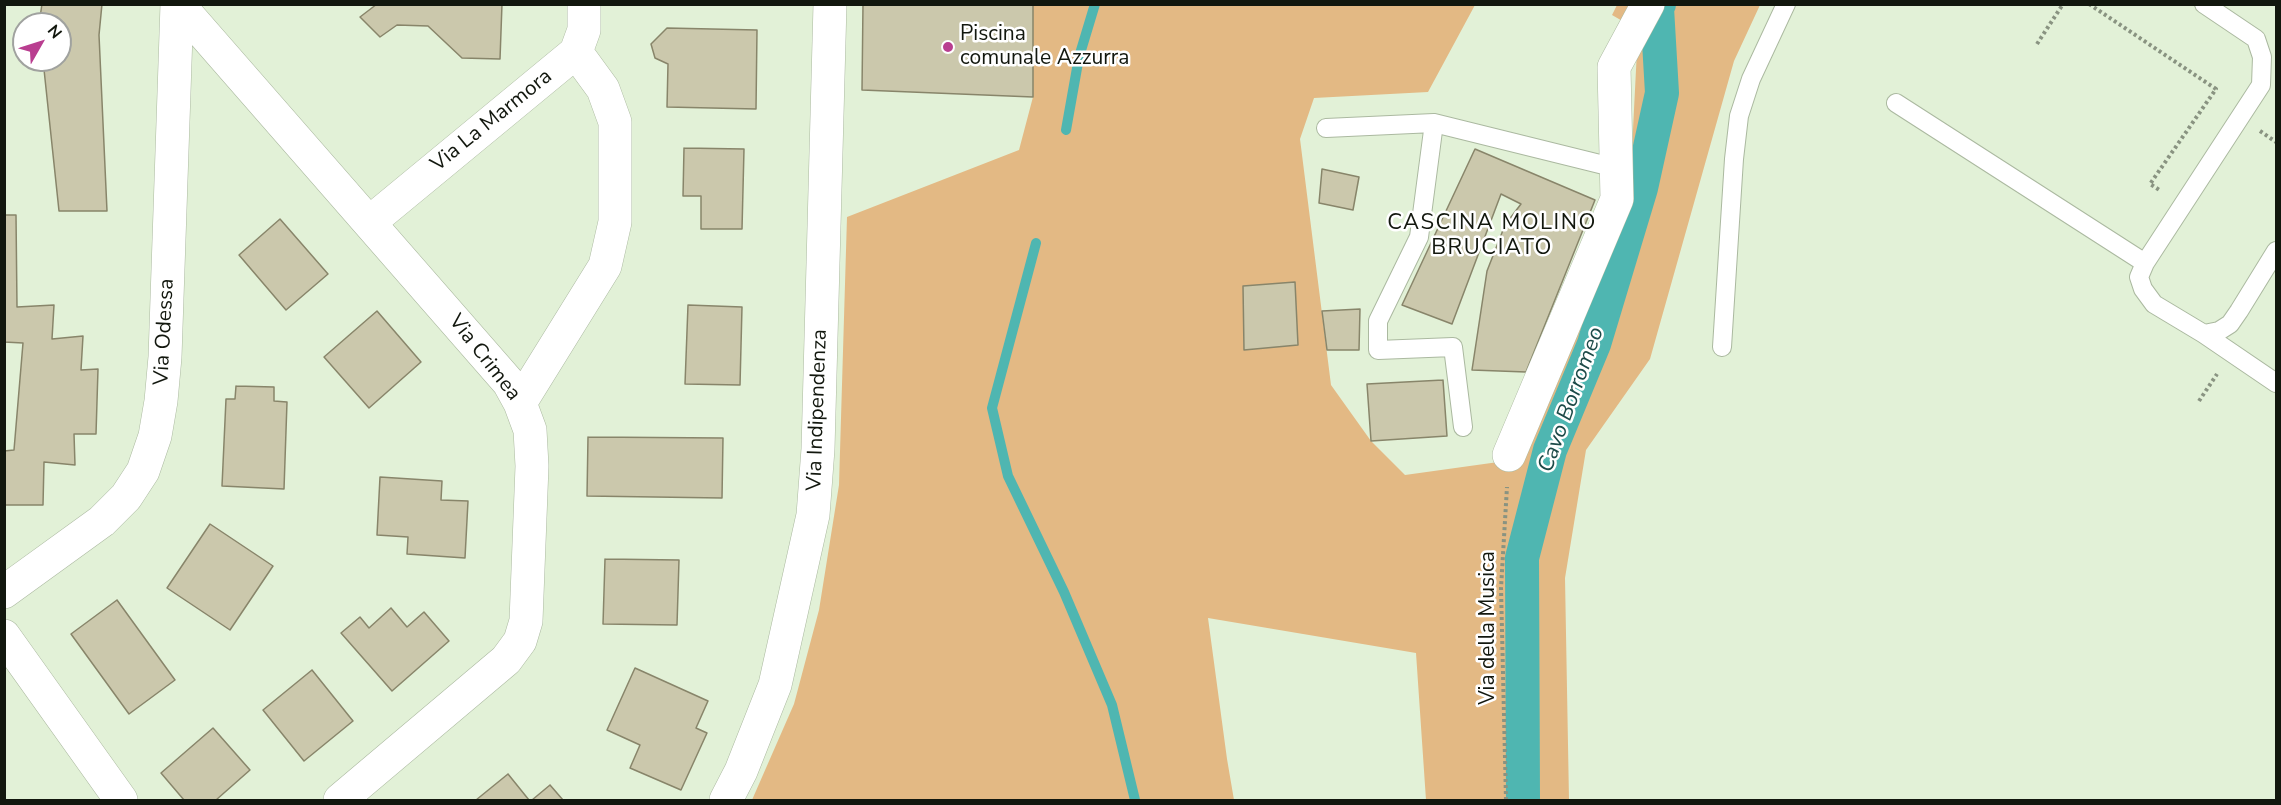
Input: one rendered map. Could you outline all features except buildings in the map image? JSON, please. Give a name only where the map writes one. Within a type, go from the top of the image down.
[{"type":"street","name":"Via Crimea","points":[[177,4],[509,383],[520,403],[530,430],[532,466],[526,621],[520,640],[506,660],[340,801]]},
{"type":"street","name":"Via Odessa","points":[[4,592],[102,521],[126,497],[143,471],[155,436],[165,357],[177,4]]},
{"type":"street","points":[[520,403],[605,266],[615,222],[615,122],[603,88],[576,52],[584,30],[584,4]]},
{"type":"street","name":"Via Indipendenza","points":[[726,801],[741,771],[775,685],[813,515],[819,449],[830,4]]},
{"type":"street","points":[[1509,455],[1617,199],[1614,67],[1648,4]]},
{"type":"street","name":"Via La Marmora","points":[[370,222],[576,52]]},
{"type":"street","points":[[4,636],[121,801]]},
{"type":"lane","points":[[1722,347],[1734,159],[1739,116],[1751,79],[1786,4]]},
{"type":"lane","points":[[2204,4],[2256,39],[2262,57],[2261,85]]},
{"type":"lane","points":[[2277,60],[2145,263],[2139,277],[2143,289],[2154,304],[2277,383]]},
{"type":"lane","points":[[1896,103],[2145,263]]},
{"type":"lane","points":[[1326,128],[1434,123],[1616,168]]},
{"type":"lane","points":[[1434,123],[1419,237],[1378,321],[1378,350],[1454,347],[1463,427]]},
{"type":"lane","points":[[2204,334],[2219,331],[2230,324],[2277,251]]},
{"type":"path","points":[[2037,44],[2064,4]]},
{"type":"path","points":[[2089,4],[2216,89],[2150,184],[2167,195]]},
{"type":"path","name":"Via della Musica","points":[[1506,801],[1500,588],[1509,455]]},
{"type":"shaded area","points":[[1033,5],[1475,5],[1428,92],[1314,98],[1300,139],[1331,385],[1371,441],[1405,475],[1520,459],[1630,189],[1638,30],[1612,15],[1617,5],[1760,5],[1734,61],[1650,359],[1586,450],[1565,578],[1569,800],[1426,800],[1416,653],[1208,618],[1234,800],[752,800],[794,704],[819,610],[839,485],[847,217],[1019,150],[1033,97]]},
{"type":"waterway","points":[[1066,130],[1079,57],[1095,4]]},
{"type":"waterway","name":"Cavo Borromeo","points":[[1523,800],[1522,558],[1550,450],[1594,344],[1641,188],[1662,93],[1657,8],[1659,4]]},
{"type":"waterway","points":[[1036,243],[992,408],[1008,476],[1064,592],[1112,705],[1135,800]]},
{"type":"place","name":"Piscina comunale Azzurra","points":[[948,47]]},
{"type":"district","name":"CASCINA MOLINO BRUCIATO","points":[[1492,236]]}]
